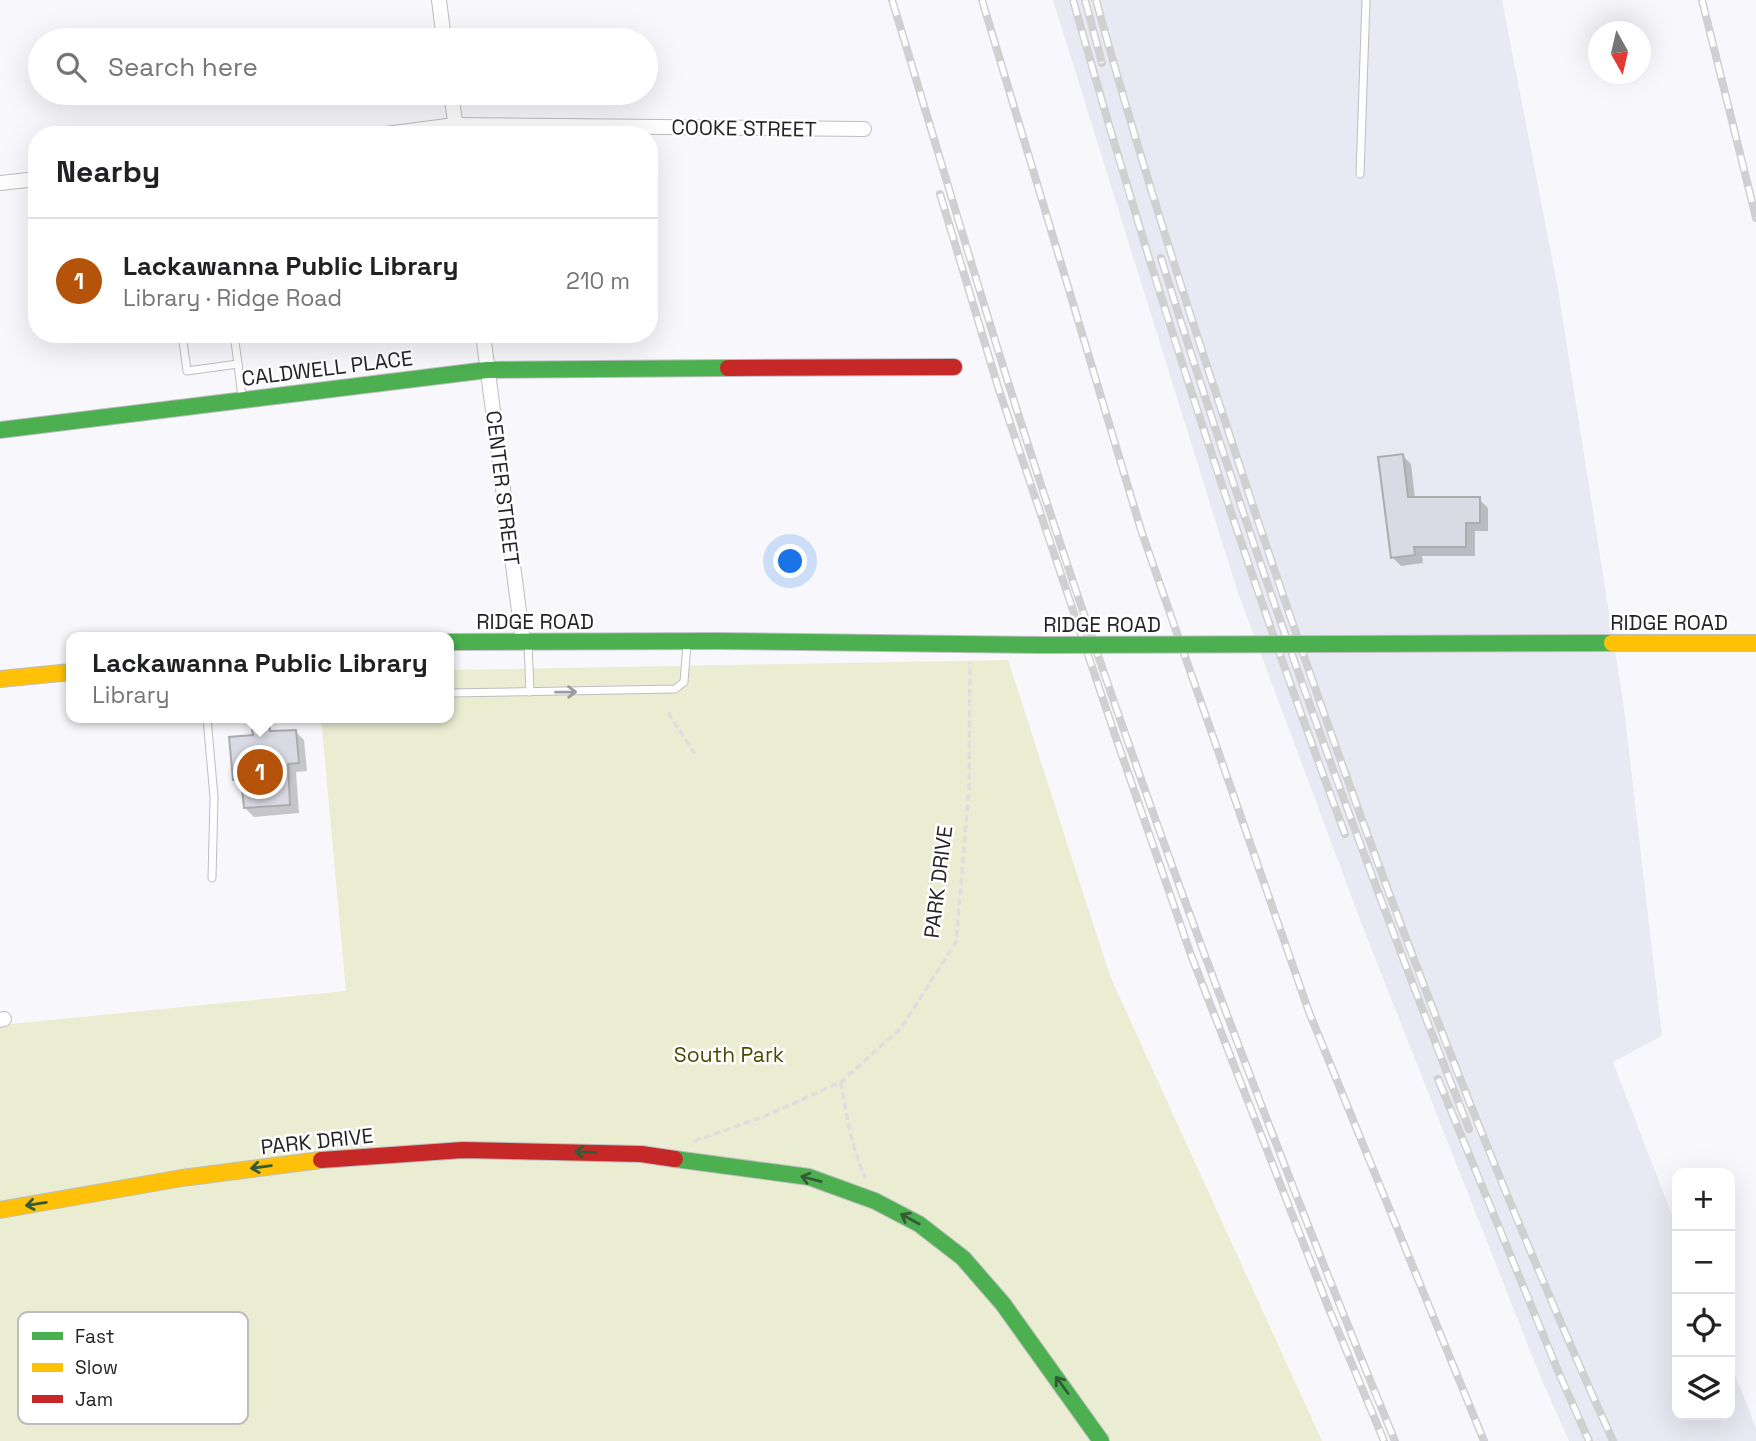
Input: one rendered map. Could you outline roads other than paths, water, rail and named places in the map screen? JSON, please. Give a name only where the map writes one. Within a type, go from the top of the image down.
[{"type":"street","points":[[439,0],[442,28]]},
{"type":"street","points":[[453,105],[455,126]]},
{"type":"street","name":"COOKE STREET","points":[[658,130],[864,129]]},
{"type":"street","points":[[0,183],[28,180]]},
{"type":"street","name":"CENTER STREET","points":[[484,343],[525,642]]},
{"type":"street","name":"CALDWELL PLACE","points":[[0,430],[487,370],[954,367]]},
{"type":"street","name":"RIDGE ROAD","points":[[454,642],[687,641],[970,646],[1756,643]]},
{"type":"street","points":[[0,679],[66,672]]},
{"type":"street","name":"PARK DRIVE","points":[[0,1210],[182,1178],[275,1165],[338,1157],[463,1150],[641,1154],[809,1177],[876,1201],[919,1224],[963,1258],[1003,1304],[1101,1441]]},
{"type":"lane","points":[[1360,174],[1366,0]]},
{"type":"lane","points":[[183,343],[187,371],[238,364]]},
{"type":"lane","points":[[235,343],[243,400]]},
{"type":"lane","points":[[454,693],[675,689],[684,682],[687,641]]},
{"type":"lane","points":[[525,642],[530,692]]},
{"type":"lane","points":[[207,723],[214,797],[212,878]]},
{"type":"railway","points":[[892,0],[1008,382],[1142,783],[1290,1179],[1395,1441]]},
{"type":"railway","points":[[982,0],[1141,530],[1309,1012],[1484,1441]]},
{"type":"railway","points":[[1073,0],[1134,210],[1200,420],[1345,834]]},
{"type":"railway","points":[[1085,0],[1102,63]]},
{"type":"railway","points":[[1096,0],[1190,313],[1333,739],[1466,1093],[1513,1210],[1613,1441]]},
{"type":"railway","points":[[1702,0],[1756,218]]},
{"type":"railway","points":[[940,194],[998,387],[1191,955],[1329,1309],[1384,1441]]},
{"type":"railway","points":[[1161,258],[1232,478],[1307,696],[1469,1129]]},
{"type":"railway","points":[[1438,1079],[1589,1441]]},
{"type":"place","name":"Lackawanna Public Library","points":[[260,772]]},
{"type":"park label","name":"South Park","points":[[729,1054]]}]
